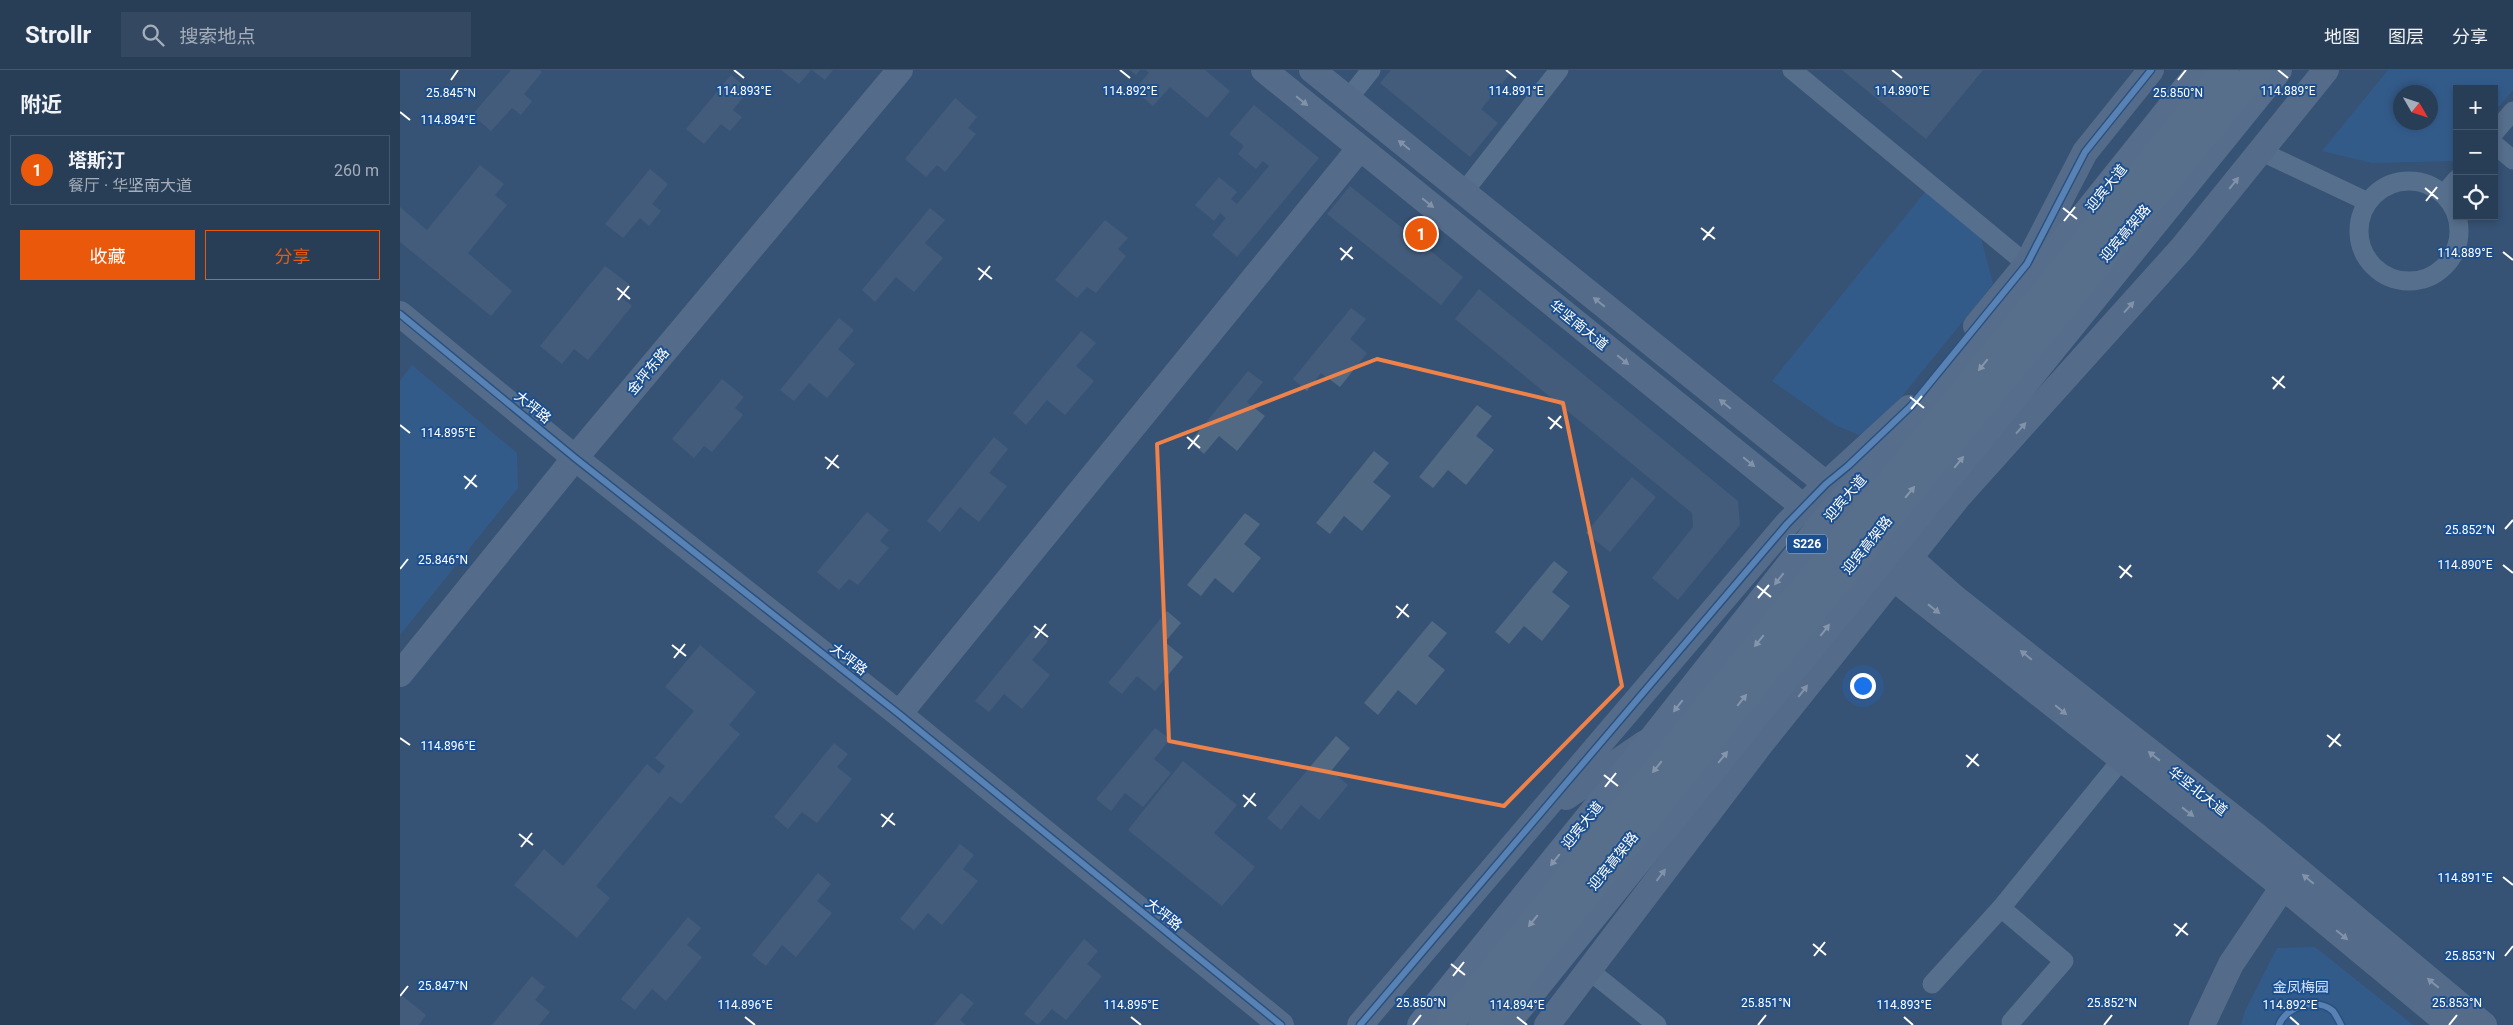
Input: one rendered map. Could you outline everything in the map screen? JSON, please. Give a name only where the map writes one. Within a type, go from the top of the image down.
[{"type":"highway","name":"迎宾高架路","points":[[1449,1025],[2225,70]]},
{"type":"highway","name":"迎宾高架路","points":[[1482,1025],[1881,527],[2258,70]]},
{"type":"highway","points":[[1505,1025],[1679,780]]},
{"type":"main road","name":"迎宾大道","points":[[1421,1025],[1654,737],[1814,515],[2032,269],[2202,70]]},
{"type":"main road","points":[[1505,1025],[1538,983],[1894,561],[2278,70]]},
{"type":"street","name":"金坪东路","points":[[400,674],[575,458],[900,70]]},
{"type":"street","name":"华坚南大道","points":[[1264,70],[1814,515],[1894,561]]},
{"type":"street","points":[[1312,70],[1834,492],[1894,561]]},
{"type":"street","points":[[1348,99],[1371,70]]},
{"type":"street","points":[[1463,193],[1559,70]]},
{"type":"street","points":[[1797,72],[2032,269],[2085,152],[2152,70]]},
{"type":"street","points":[[1547,1025],[1760,746],[1876,600],[1894,561],[1960,496],[2183,247],[2326,70]]},
{"type":"street","points":[[2498,147],[2513,160]]},
{"type":"street","points":[[899,714],[1360,148]]},
{"type":"street","points":[[2260,151],[2368,202]]},
{"type":"street","points":[[2413,181],[2430,185],[2444,194],[2455,210],[2459,228],[2457,246],[2448,263],[2434,275],[2416,281],[2398,280],[2380,273],[2369,262],[2361,248],[2359,232],[2361,216],[2368,202],[2380,190],[2396,182],[2413,181]]},
{"type":"street","points":[[2444,194],[2453,184]]},
{"type":"street","name":"大坪路","points":[[400,314],[575,458],[899,714],[1281,1025]]},
{"type":"street","points":[[1360,1025],[1787,524],[1814,515]]},
{"type":"street","name":"华坚北大道","points":[[1894,561],[2122,759],[2283,887],[2450,1025]]},
{"type":"street","name":"华坚北大道","points":[[1894,561],[1962,604],[2256,836],[2484,1025]]},
{"type":"street","points":[[1537,816],[1654,737]]},
{"type":"street","points":[[1932,984],[2001,908],[2122,759]]},
{"type":"street","points":[[2202,1025],[2231,964],[2283,887]]},
{"type":"street","points":[[1538,983],[1640,902]]},
{"type":"street","points":[[2001,908],[2064,961],[2011,1022]]},
{"type":"street","points":[[1590,971],[1657,1025]]},
{"type":"highlighted area","points":[[1377,359],[1563,403],[1622,686],[1504,806],[1169,741],[1157,444]]},
{"type":"green space","points":[[2388,70],[2513,70],[2513,90],[2498,107],[2498,85],[2453,85],[2453,161],[2372,163],[2322,151]]},
{"type":"green space","points":[[1926,191],[1981,238],[1993,284],[1882,421],[1859,435],[1835,425],[1772,381]]},
{"type":"green space","points":[[412,365],[517,453],[518,488],[400,635],[400,381]]},
{"type":"green space","name":"金凤梅园","points":[[2315,947],[2413,1025],[2241,1025],[2245,1011],[2277,948]]},
{"type":"building","points":[[511,70],[540,70],[542,72],[524,94],[532,101],[521,115],[512,108],[491,131],[472,115]]},
{"type":"building","points":[[781,70],[811,70],[799,84]]},
{"type":"building","points":[[812,70],[833,70],[825,80]]},
{"type":"building","points":[[1130,70],[1140,70],[1136,75]]},
{"type":"building","points":[[1146,70],[1205,70],[1230,91],[1207,118],[1170,87],[1153,106],[1134,90],[1149,73]]},
{"type":"building","points":[[1391,70],[1513,70],[1481,109],[1498,123],[1470,157],[1380,83]]},
{"type":"building","points":[[1842,70],[1983,70],[1926,139]]},
{"type":"building","points":[[731,75],[749,90],[733,110],[742,117],[730,131],[721,124],[704,144],[686,129]]},
{"type":"building","points":[[955,98],[977,117],[968,128],[976,134],[945,172],[937,165],[926,177],[905,159]]},
{"type":"building","points":[[1254,105],[1319,158],[1237,257],[1212,235],[1226,218],[1220,213],[1214,221],[1195,205],[1219,177],[1237,192],[1231,199],[1237,204],[1269,166],[1263,161],[1256,169],[1238,154],[1244,146],[1229,134]]},
{"type":"building","points":[[480,165],[504,184],[495,195],[507,205],[468,253],[512,291],[491,316],[400,242],[400,207],[427,230]]},
{"type":"building","points":[[650,169],[668,184],[652,204],[661,211],[649,226],[640,218],[623,238],[605,224]]},
{"type":"building","points":[[1350,186],[1463,277],[1441,305],[1327,214]]},
{"type":"building","points":[[930,208],[945,220],[925,243],[943,258],[914,292],[896,277],[875,302],[862,290]]},
{"type":"building","points":[[1105,220],[1128,238],[1118,249],[1126,256],[1096,293],[1087,287],[1077,298],[1055,280]]},
{"type":"building","points":[[605,266],[629,284],[620,296],[632,306],[588,360],[574,349],[562,364],[540,346]]},
{"type":"building","points":[[1479,289],[1738,501],[1740,525],[1678,600],[1652,578],[1693,527],[1692,513],[1455,319]]},
{"type":"building","points":[[1351,308],[1366,319],[1350,339],[1367,353],[1340,387],[1321,373],[1307,391],[1293,379]]},
{"type":"building","points":[[839,318],[854,330],[838,349],[855,364],[827,398],[809,383],[794,401],[780,390]]},
{"type":"building","points":[[1081,331],[1096,343],[1076,366],[1094,381],[1065,415],[1047,400],[1026,425],[1013,413]]},
{"type":"building","points":[[1248,371],[1263,382],[1247,402],[1265,416],[1237,451],[1219,436],[1204,454],[1190,442]]},
{"type":"building","points":[[722,379],[744,397],[735,408],[743,415],[712,452],[704,446],[694,458],[672,439]]},
{"type":"building","points":[[1477,405],[1492,416],[1476,436],[1494,450],[1466,485],[1448,470],[1433,488],[1419,477]]},
{"type":"building","points":[[994,437],[1008,449],[989,473],[1007,486],[979,522],[960,507],[940,532],[927,521]]},
{"type":"building","points":[[1374,451],[1389,463],[1373,482],[1391,496],[1362,531],[1344,516],[1330,534],[1316,523]]},
{"type":"building","points":[[1632,477],[1656,497],[1610,552],[1586,533]]},
{"type":"building","points":[[867,512],[889,530],[880,541],[889,548],[858,585],[849,579],[839,590],[817,572]]},
{"type":"building","points":[[1245,513],[1260,524],[1244,544],[1261,558],[1233,593],[1215,578],[1201,596],[1187,585]]},
{"type":"building","points":[[1554,561],[1568,572],[1552,592],[1570,606],[1542,641],[1524,626],[1509,644],[1495,632]]},
{"type":"building","points":[[1167,611],[1181,623],[1165,642],[1183,657],[1155,691],[1137,676],[1122,694],[1108,683]]},
{"type":"building","points":[[1432,621],[1447,633],[1428,656],[1445,670],[1416,705],[1398,690],[1378,715],[1364,703]]},
{"type":"building","points":[[1034,629],[1048,641],[1032,660],[1050,675],[1022,709],[1004,694],[989,712],[975,701]]},
{"type":"building","points":[[700,645],[756,692],[729,725],[740,734],[681,804],[670,796],[596,886],[610,898],[577,938],[514,885],[544,849],[563,866],[647,764],[659,774],[665,766],[655,758],[694,711],[665,687]]},
{"type":"building","points":[[1155,728],[1170,739],[1154,759],[1171,773],[1143,807],[1125,793],[1111,811],[1096,799]]},
{"type":"building","points":[[1336,736],[1350,748],[1331,771],[1348,785],[1319,820],[1301,805],[1281,830],[1267,818]]},
{"type":"building","points":[[834,743],[848,754],[837,767],[852,779],[817,823],[802,812],[788,829],[774,817]]},
{"type":"building","points":[[1183,761],[1237,805],[1214,833],[1255,867],[1222,906],[1128,830]]},
{"type":"building","points":[[960,844],[974,855],[963,869],[978,881],[942,925],[928,913],[914,930],[900,919]]},
{"type":"building","points":[[818,873],[831,884],[817,901],[832,913],[796,957],[782,945],[766,966],[752,955]]},
{"type":"building","points":[[688,917],[701,928],[687,945],[702,957],[666,1001],[652,989],[635,1010],[621,999]]},
{"type":"building","points":[[1084,939],[1098,951],[1087,964],[1102,976],[1066,1020],[1052,1009],[1038,1025],[1024,1014]]},
{"type":"building","points":[[532,976],[545,987],[535,1000],[550,1012],[539,1025],[492,1025]]},
{"type":"building","points":[[961,993],[974,1003],[960,1020],[966,1025],[934,1025]]},
{"type":"building","points":[[400,994],[426,1015],[419,1025],[400,1025]]},
{"type":"cycle path","points":[[1360,1025],[1787,524],[1826,484],[1848,466],[1911,406],[2027,264],[2085,152],[2151,70]]},
{"type":"cycle path","points":[[400,314],[575,458],[899,714],[1281,1025]]},
{"type":"cycle path","points":[[2279,1025],[2288,1013],[2311,1004],[2326,1007],[2333,1011],[2341,1025]]},
{"type":"place","name":"塔斯汀","points":[[1421,234]]}]
